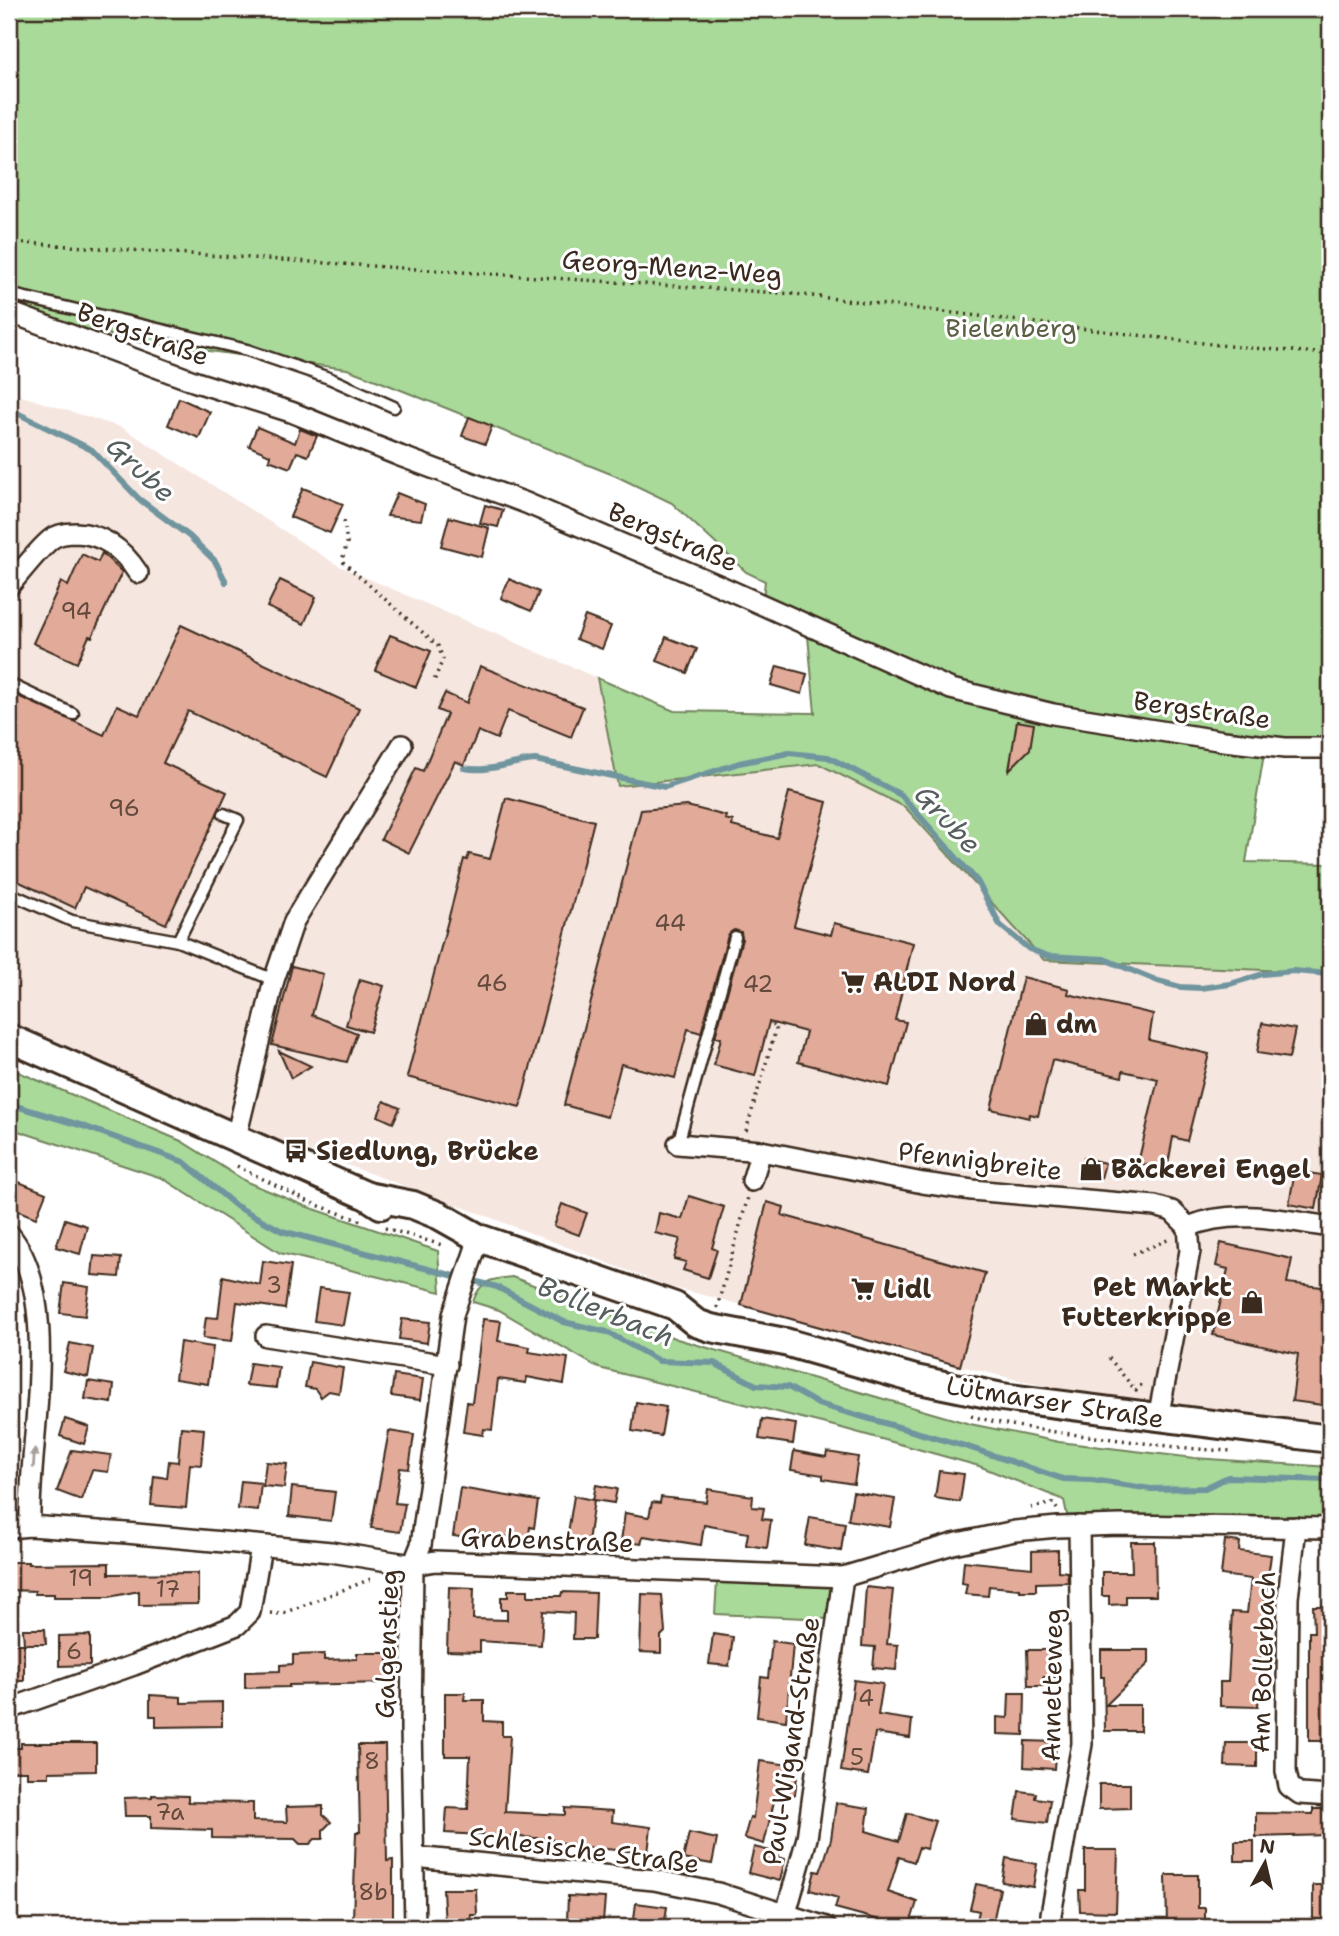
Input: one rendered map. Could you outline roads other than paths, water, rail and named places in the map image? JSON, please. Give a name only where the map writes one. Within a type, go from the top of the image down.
[{"type":"main road","name":"Lütmarser Straße","points":[[9,1038],[367,1196],[407,1221],[435,1233],[476,1248],[675,1307],[702,1307],[729,1314],[785,1342]]},
{"type":"main road","name":"Lütmarser Straße","points":[[675,1307],[696,1323],[710,1328],[785,1342],[915,1379],[1003,1397],[1330,1439]]},
{"type":"street","name":"Bergstraße","points":[[9,312],[196,382],[291,412],[526,503],[718,584],[951,689],[1052,714],[1184,735],[1285,748],[1330,748]]},
{"type":"street","points":[[9,586],[51,539],[64,533],[100,537],[127,556],[138,573]]},
{"type":"street","points":[[233,1138],[239,1125],[274,980],[294,921],[401,745]]},
{"type":"street","name":"Pfennigbreite","points":[[678,1144],[761,1151],[855,1171],[972,1190],[1155,1206],[1172,1211],[1180,1233]]},
{"type":"street","points":[[752,1181],[761,1151]]},
{"type":"street","points":[[1158,1418],[1190,1251],[1180,1233],[1204,1220],[1237,1216],[1330,1227]]},
{"type":"street","points":[[9,1234],[30,1270],[36,1298],[37,1418],[30,1526]]},
{"type":"street","name":"Galgenstieg","points":[[415,1927],[411,1727],[413,1565],[421,1545],[453,1315],[476,1248]]},
{"type":"street","points":[[266,1336],[447,1365]]},
{"type":"street","name":"Grabenstraße","points":[[9,1528],[30,1526],[331,1552],[413,1565],[435,1561],[843,1577],[953,1544],[1016,1531],[1079,1526]]},
{"type":"street","points":[[1079,1526],[1330,1528]]},
{"type":"street","name":"Annetteweg","points":[[1051,1927],[1051,1914],[1082,1744],[1079,1526]]},
{"type":"street","name":"Am Bollerbach","points":[[1296,1527],[1288,1598],[1286,1771],[1289,1786],[1300,1794],[1330,1796]]},
{"type":"street","points":[[9,1709],[237,1625],[250,1612],[261,1546]]},
{"type":"street","name":"Paul-Wigand-Straße","points":[[786,1913],[807,1838],[843,1577]]},
{"type":"street","name":"Schlesische Straße","points":[[414,1857],[654,1880],[718,1893],[826,1927]]},
{"type":"lane","points":[[9,295],[247,350],[329,378],[394,407]]},
{"type":"lane","points":[[9,684],[73,714]]},
{"type":"lane","points":[[178,941],[238,820],[224,814]]},
{"type":"lane","points":[[9,893],[72,921],[178,941],[274,980]]},
{"type":"lane","points":[[678,1144],[735,937]]},
{"type":"waterway","name":"Grube","points":[[9,409],[92,450],[139,499],[189,536],[215,561],[226,582]]},
{"type":"waterway","name":"Grube","points":[[464,768],[491,768],[535,760],[665,787],[739,763],[789,753],[828,757],[901,795],[977,881],[1000,925],[1029,949],[1048,956],[1104,959],[1180,987],[1201,988],[1230,984],[1263,974],[1293,971],[1330,974]]},
{"type":"waterway","name":"Bollerbach","points":[[9,1104],[83,1126],[184,1162],[236,1206],[282,1231],[497,1287],[564,1322],[607,1332],[659,1361],[714,1363],[756,1385],[788,1387],[818,1404],[968,1447],[1063,1479],[1092,1480],[1151,1489],[1205,1488],[1228,1477],[1330,1480]]},
{"type":"place","name":"ALDI Nord","points":[[853,982]]},
{"type":"place","name":"dm","points":[[1036,1024]]},
{"type":"place","name":"Siedlung, Brücke","points":[[296,1151]]},
{"type":"place","name":"Bäckerei Engel","points":[[1091,1169]]},
{"type":"place","name":"Lidl","points":[[863,1289]]},
{"type":"place","name":"Pet Markt Futterkrippe","points":[[1252,1302]]},
{"type":"park label","name":"Bielenberg","points":[[1011,328]]}]
